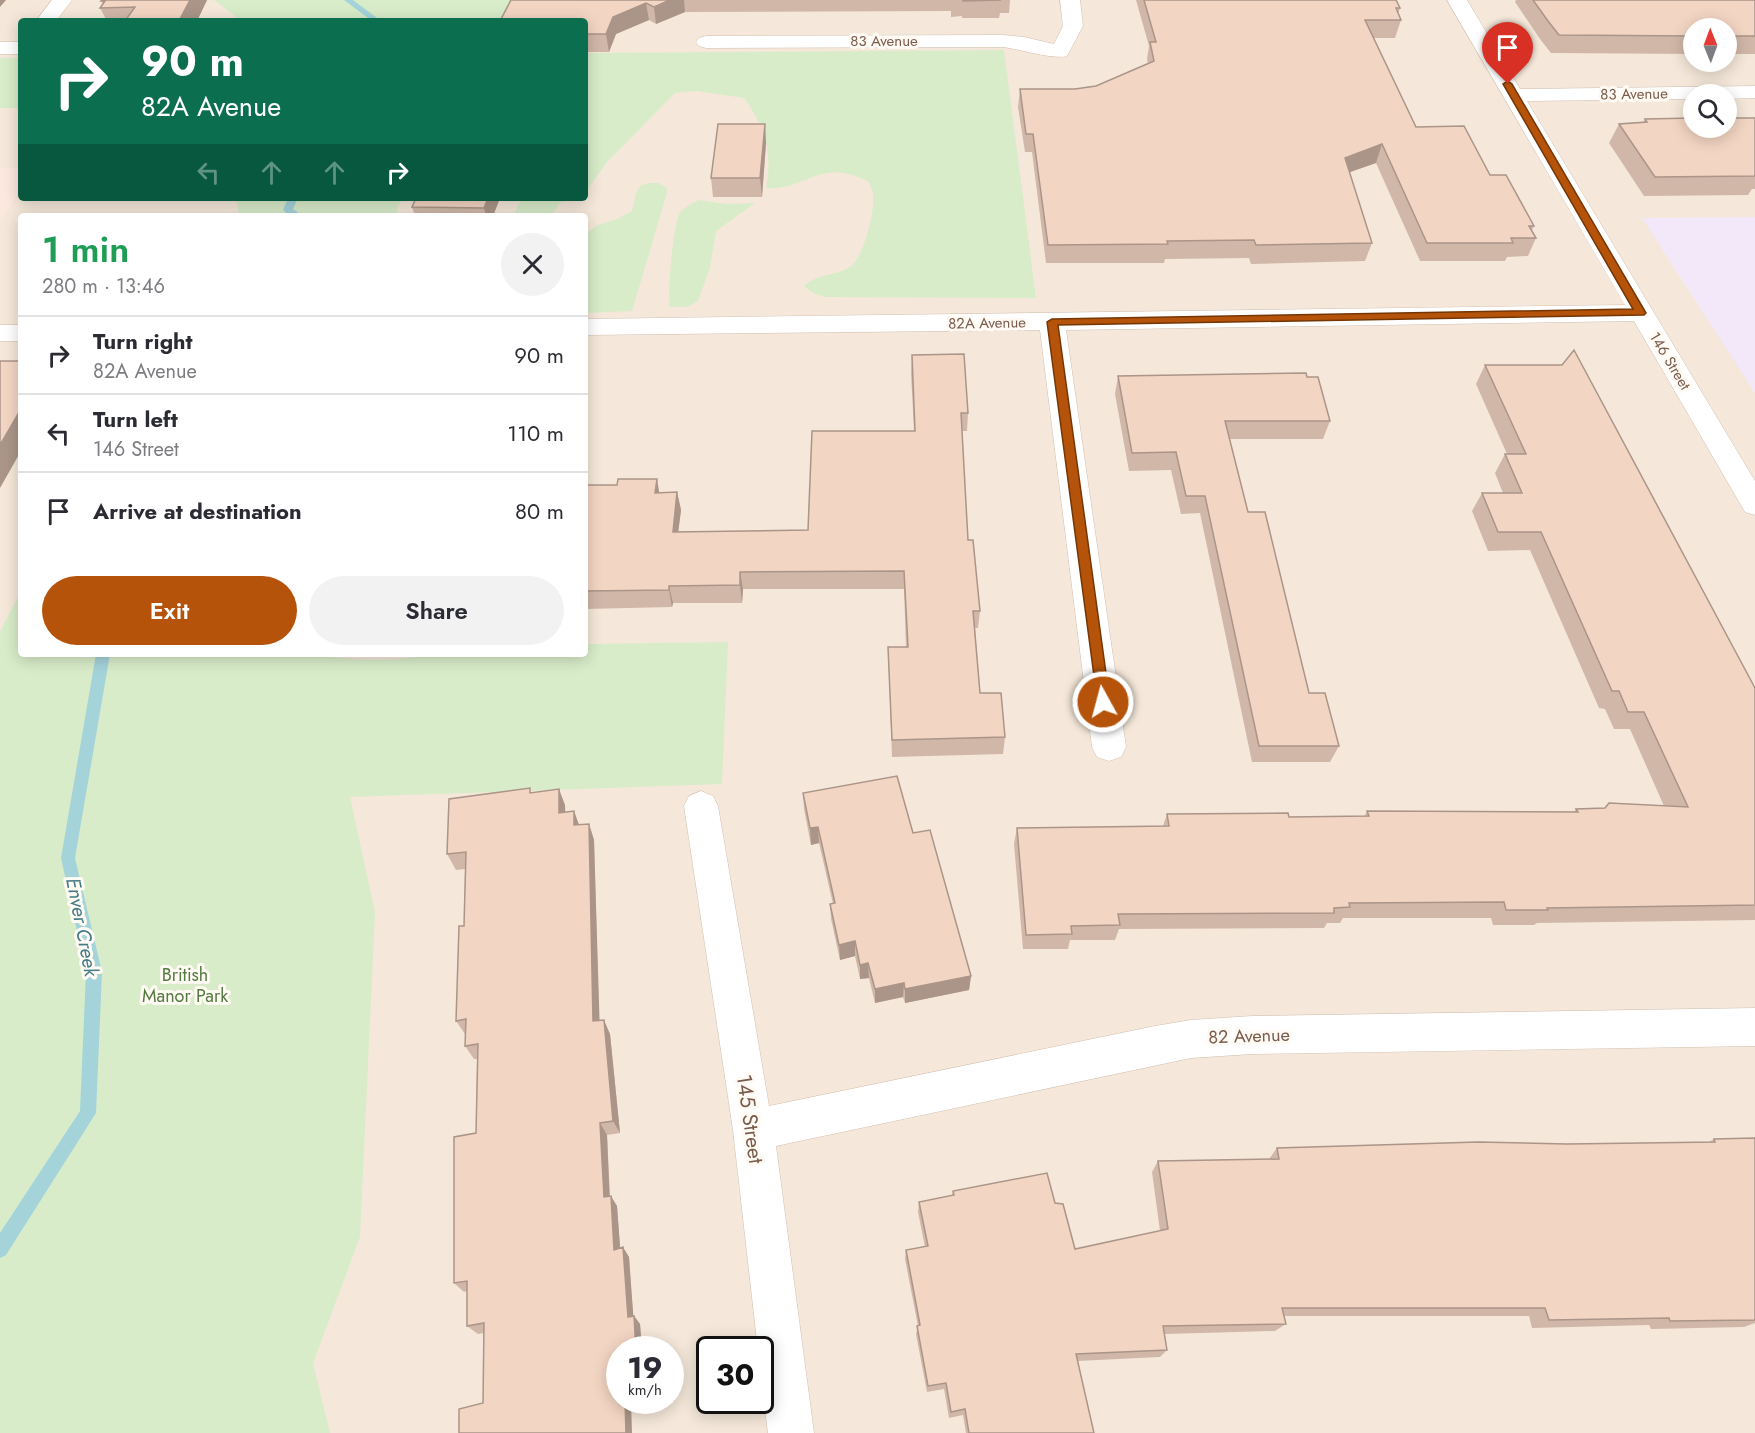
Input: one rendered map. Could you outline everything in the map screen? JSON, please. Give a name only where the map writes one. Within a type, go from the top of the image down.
[{"type":"street","points":[[48,18],[62,0]]},
{"type":"street","name":"83 Avenue","points":[[706,42],[1003,41],[1024,43],[1060,52],[1073,26],[1070,0]]},
{"type":"street","name":"146 Street","points":[[1457,0],[1755,505]]},
{"type":"street","points":[[0,48],[18,48]]},
{"type":"street","name":"83 Avenue","points":[[1514,95],[1755,92]]},
{"type":"street","name":"82A Avenue","points":[[588,327],[1640,313]]},
{"type":"street","points":[[1052,322],[1109,747]]},
{"type":"street","points":[[0,333],[18,333]]},
{"type":"street","name":"145 Street","points":[[701,806],[753,1130],[791,1433]]},
{"type":"street","name":"82 Avenue","points":[[753,1130],[1093,1057],[1191,1039],[1252,1035],[1755,1028]]},
{"type":"shaded area","points":[[0,0],[1755,0],[1755,1433],[0,1433]]},
{"type":"shaded area","points":[[0,168],[18,168],[18,194],[0,220]]},
{"type":"shaded area","points":[[1755,217],[1755,393],[1642,218]]},
{"type":"green space","points":[[214,0],[515,0],[512,18],[237,18]]},
{"type":"green space","points":[[1004,50],[1036,298],[825,297],[813,293],[804,286],[816,279],[840,272],[856,261],[870,222],[872,190],[869,182],[838,172],[814,176],[780,188],[766,188],[768,152],[766,141],[757,119],[744,98],[697,91],[675,93],[607,162],[588,189],[588,53]]},
{"type":"green space","points":[[0,58],[18,58],[18,108],[0,108]]},
{"type":"green space","points":[[658,183],[666,187],[667,193],[632,311],[588,313],[588,232],[598,225],[632,211],[636,193],[641,185]]},
{"type":"green space","points":[[699,200],[726,204],[755,203],[716,231],[710,268],[698,301],[687,307],[670,307],[671,262],[678,217],[684,209]]},
{"type":"green space","points":[[236,201],[401,201],[397,213],[238,213]]},
{"type":"green space","points":[[520,201],[565,201],[559,203],[554,213],[514,213]]},
{"type":"green space","name":"British Manor Park","points":[[18,597],[18,657],[331,657],[380,660],[415,657],[588,657],[588,644],[728,642],[722,784],[350,797],[375,913],[360,1237],[313,1363],[330,1433],[0,1433],[0,631]]},
{"type":"building","points":[[190,0],[181,18],[127,18],[135,7],[100,8],[105,1],[101,1]]},
{"type":"building","points":[[511,0],[670,0],[654,7],[646,3],[613,17],[606,34],[588,34],[588,18],[502,18]]},
{"type":"building","points":[[1144,0],[1396,0],[1400,8],[1396,8],[1401,20],[1365,20],[1416,127],[1464,126],[1490,175],[1506,175],[1534,226],[1529,226],[1536,238],[1511,238],[1513,243],[1427,243],[1382,144],[1345,158],[1372,243],[1256,245],[1254,240],[1167,241],[1168,244],[1048,245],[1033,134],[1026,134],[1020,89],[1075,89],[1096,86],[1154,61],[1150,42],[1156,42]]},
{"type":"building","points":[[1533,0],[1755,0],[1755,36],[1737,36],[1737,18],[1683,18],[1683,36],[1559,35]]},
{"type":"building","points":[[1683,118],[1683,138],[1737,138],[1737,118],[1755,118],[1755,176],[1655,177],[1619,124],[1647,122],[1645,119]]},
{"type":"building","points":[[718,124],[765,124],[760,178],[711,178]]},
{"type":"building","points":[[415,201],[487,201],[484,208],[412,207]]},
{"type":"building","points":[[1574,350],[1755,688],[1755,905],[1506,910],[1504,902],[1349,903],[1350,907],[1334,908],[1334,913],[1118,914],[1120,925],[1071,926],[1072,934],[1026,935],[1017,828],[1169,826],[1167,814],[1288,813],[1289,817],[1369,816],[1367,811],[1578,812],[1576,809],[1605,808],[1609,803],[1688,807],[1644,712],[1628,712],[1619,691],[1612,691],[1541,532],[1498,532],[1482,493],[1522,493],[1505,454],[1526,454],[1485,365],[1562,365]]},
{"type":"building","points":[[964,354],[968,413],[961,413],[968,540],[973,540],[980,611],[973,611],[980,693],[1001,693],[1005,737],[892,740],[888,647],[908,647],[904,571],[740,572],[740,585],[669,586],[669,590],[588,591],[588,485],[617,485],[618,479],[657,479],[655,493],[677,492],[673,532],[808,530],[812,431],[915,431],[912,355]]},
{"type":"building","points":[[0,361],[18,361],[18,414],[0,445]]},
{"type":"building","points":[[1306,373],[1307,377],[1318,377],[1330,421],[1225,421],[1248,512],[1265,512],[1309,693],[1325,693],[1339,746],[1259,746],[1205,496],[1186,496],[1176,452],[1132,453],[1118,376]]},
{"type":"building","points":[[897,776],[913,833],[930,830],[971,976],[905,989],[904,983],[875,989],[868,963],[860,965],[855,941],[839,945],[830,904],[835,903],[818,827],[810,828],[803,793]]},
{"type":"building","points":[[530,788],[530,793],[559,789],[559,813],[574,811],[574,825],[589,824],[593,1021],[604,1020],[613,1121],[600,1123],[604,1197],[611,1196],[614,1250],[623,1247],[628,1317],[634,1316],[635,1336],[606,1336],[606,1414],[625,1414],[626,1433],[459,1433],[459,1409],[483,1403],[484,1323],[467,1326],[467,1281],[454,1283],[454,1137],[476,1133],[478,1044],[465,1046],[466,1019],[456,1021],[459,926],[464,926],[466,852],[447,854],[449,799]]},
{"type":"building","points":[[1755,1138],[1755,1320],[1670,1321],[1669,1318],[1549,1320],[1545,1308],[1282,1308],[1286,1324],[1163,1326],[1167,1350],[1076,1354],[1094,1433],[969,1433],[965,1409],[951,1412],[946,1383],[928,1386],[917,1326],[920,1325],[906,1250],[928,1246],[919,1202],[954,1195],[953,1191],[1047,1173],[1055,1203],[1063,1204],[1075,1249],[1168,1229],[1158,1161],[1279,1159],[1277,1148],[1478,1142],[1567,1144],[1715,1142],[1714,1139]]},
{"type":"waterway","name":"Enver Creek","points":[[348,0],[373,18]]},
{"type":"waterway","name":"Enver Creek","points":[[292,201],[288,210],[293,213]]},
{"type":"waterway","name":"Enver Creek","points":[[0,1249],[88,1113],[94,972],[68,858],[102,657]]},
{"type":"route","points":[[1103,702],[1052,322],[1640,313],[1508,84]]}]
